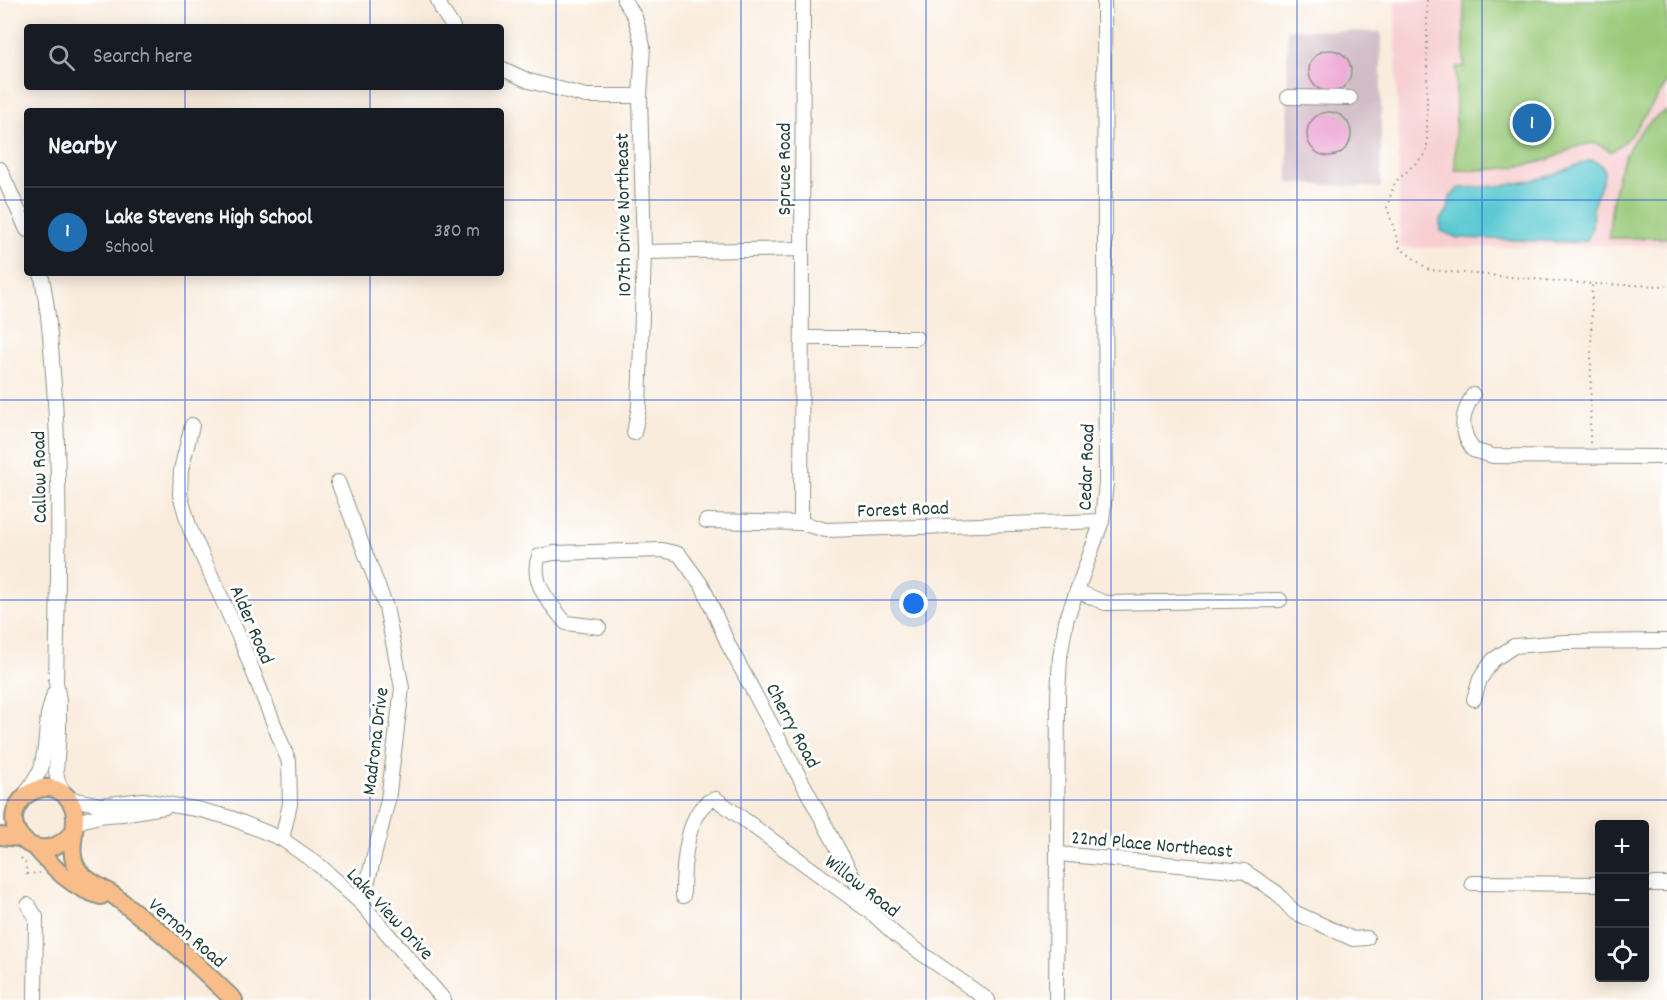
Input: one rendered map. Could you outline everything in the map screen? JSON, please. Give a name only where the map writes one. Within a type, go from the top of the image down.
[{"type":"main road","points":[[0,815],[35,789],[43,788],[54,789],[66,796],[75,808],[74,827],[63,843],[48,849],[36,848],[20,838],[0,836]]},
{"type":"main road","points":[[20,801],[14,816],[20,838]]},
{"type":"main road","name":"Vernon Road","points":[[74,827],[71,848],[79,872],[114,896],[190,958],[234,1000]]},
{"type":"main road","name":"Vernon Road","points":[[36,848],[55,870],[70,882],[99,896],[114,896]]},
{"type":"street","points":[[438,0],[451,24]]},
{"type":"street","name":"107th Drive Northeast","points":[[624,0],[635,17],[643,46],[640,96],[644,252],[639,407],[634,434]]},
{"type":"street","name":"Spruce Road","points":[[801,523],[803,0]]},
{"type":"street","name":"Cedar Road","points":[[1056,1000],[1060,657],[1066,621],[1102,521],[1106,483],[1104,0]]},
{"type":"street","points":[[504,69],[530,81],[586,96],[640,96]]},
{"type":"street","points":[[1288,97],[1350,98]]},
{"type":"street","points":[[0,169],[24,223]]},
{"type":"street","points":[[644,252],[802,249]]},
{"type":"street","name":"Callow Road","points":[[42,276],[51,342],[57,421],[56,682],[59,701],[59,732],[56,771],[57,782],[66,796]]},
{"type":"street","points":[[803,338],[916,339]]},
{"type":"street","points":[[1473,395],[1465,408],[1463,417],[1463,430],[1473,450],[1493,456],[1667,457]]},
{"type":"street","name":"Alder Road","points":[[192,425],[181,470],[180,495],[190,529],[241,642],[289,762],[290,804],[282,839]]},
{"type":"street","name":"Madrona Drive","points":[[338,482],[386,607],[402,688],[388,800],[362,904]]},
{"type":"street","name":"Forest Road","points":[[706,521],[801,523],[826,530],[1102,521]]},
{"type":"street","name":"Cherry Road","points":[[599,627],[566,624],[546,599],[535,567],[539,556],[554,553],[662,550],[679,554],[703,587],[729,646],[873,914]]},
{"type":"street","points":[[1077,591],[1105,603],[1280,600]]},
{"type":"street","points":[[1474,699],[1480,679],[1493,660],[1514,646],[1566,642],[1667,641]]},
{"type":"street","name":"Callow Road","points":[[20,801],[41,769],[48,715],[56,682]]},
{"type":"street","name":"Lake View Drive","points":[[66,796],[101,805],[143,800],[201,810],[231,818],[282,839],[320,866],[362,904],[444,1000]]},
{"type":"street","name":"Willow Road","points":[[683,896],[686,846],[693,823],[705,803],[716,799],[873,914],[897,936],[988,1000]]},
{"type":"street","name":"Lake View Drive","points":[[74,827],[89,817],[102,814],[173,806]]},
{"type":"street","name":"22nd Place Northeast","points":[[1058,854],[1244,871],[1277,893],[1294,912],[1353,939],[1367,938]]},
{"type":"street","points":[[1472,883],[1595,884]]},
{"type":"street","points":[[1649,884],[1667,884]]},
{"type":"street","points":[[28,905],[36,917],[35,1000]]},
{"type":"path","points":[[1427,0],[1427,153],[1395,182],[1387,207],[1400,248],[1429,270],[1592,284],[1667,286]]},
{"type":"path","points":[[1590,455],[1592,284]]},
{"type":"path","points":[[16,855],[25,861],[27,874],[55,870]]},
{"type":"shaded area","points":[[1395,0],[1667,0],[1667,245],[1400,248]]},
{"type":"shaded area","points":[[1287,29],[1381,32],[1381,188],[1288,183]]},
{"type":"green space","points":[[1464,0],[1667,0],[1667,83],[1631,136],[1611,152],[1599,145],[1584,145],[1547,160],[1524,166],[1490,170],[1455,170],[1456,67],[1464,67]]},
{"type":"green space","points":[[1667,111],[1667,238],[1609,238],[1612,202],[1621,166],[1638,134],[1651,121]]},
{"type":"water","points":[[1592,160],[1602,166],[1604,173],[1594,204],[1591,233],[1586,241],[1458,238],[1441,231],[1440,222],[1448,209],[1450,197],[1459,188],[1529,181]]},
{"type":"building","points":[[1330,50],[1338,51],[1345,56],[1350,63],[1350,79],[1345,86],[1338,91],[1330,92],[1322,91],[1315,86],[1310,79],[1309,71],[1310,63],[1315,56],[1322,51]]},
{"type":"building","points":[[1329,112],[1344,119],[1351,134],[1344,149],[1329,156],[1314,149],[1307,134],[1314,119]]},
{"type":"place","name":"Lake Stevens High School","points":[[1532,123]]}]
